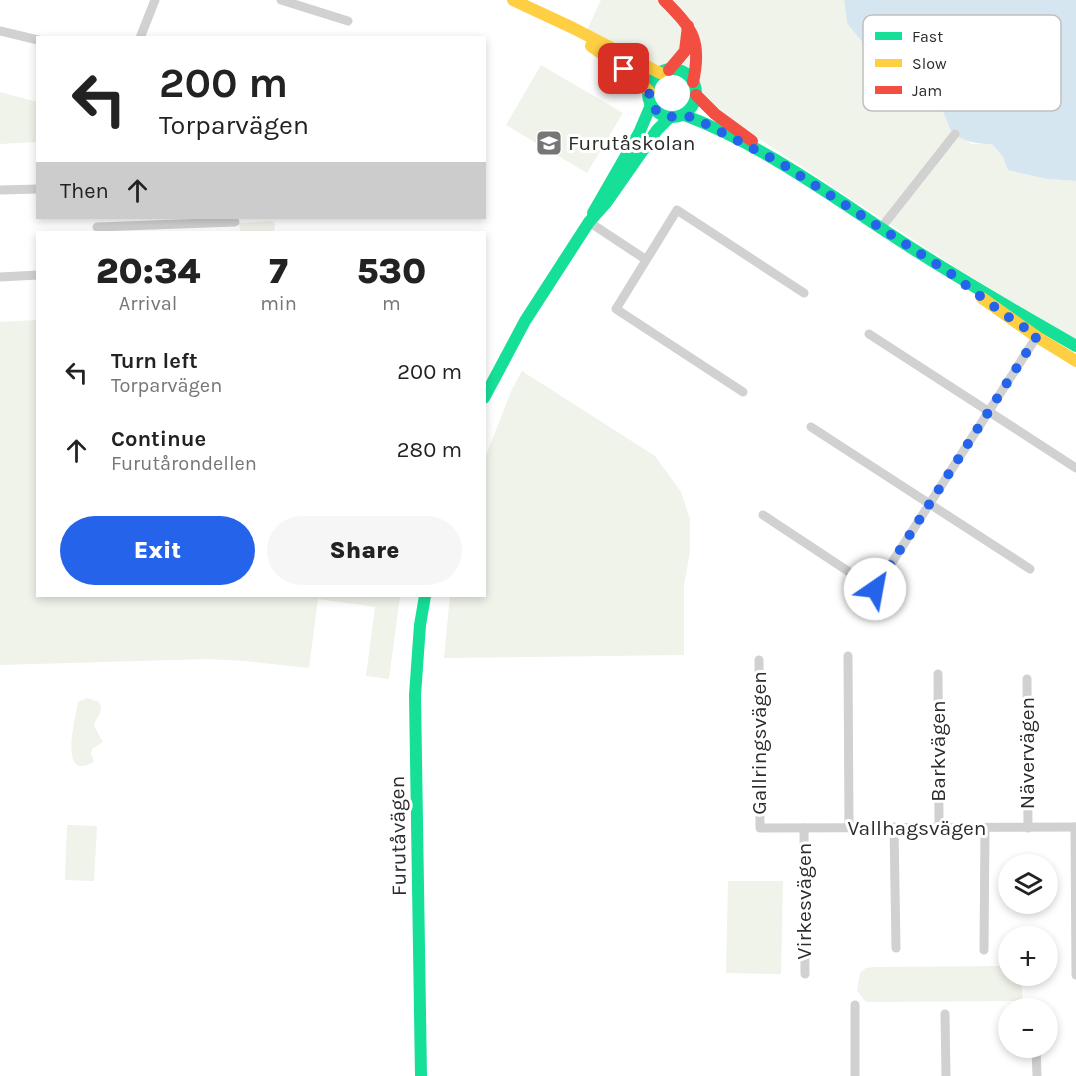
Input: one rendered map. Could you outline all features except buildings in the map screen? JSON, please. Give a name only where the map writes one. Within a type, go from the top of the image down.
[{"type":"street","points":[[141,36],[155,0]]},
{"type":"street","points":[[280,0],[348,21]]},
{"type":"street","points":[[513,0],[623,55],[665,71],[683,72],[693,82]]},
{"type":"street","points":[[664,0],[696,36],[699,48],[693,82],[696,95],[715,114],[779,162],[950,273],[1076,345]]},
{"type":"street","points":[[542,15],[624,69],[649,91]]},
{"type":"street","points":[[589,222],[599,199],[637,138],[651,105],[649,91],[651,82],[683,56],[688,43],[688,26]]},
{"type":"street","points":[[0,31],[36,40]]},
{"type":"street","points":[[684,115],[691,109],[696,95]]},
{"type":"street","points":[[651,105],[657,112],[670,117],[684,115],[708,124],[779,162]]},
{"type":"street","points":[[486,394],[525,321],[589,222],[606,203],[657,130],[670,117]]},
{"type":"street","points":[[880,228],[955,135]]},
{"type":"street","points":[[0,190],[36,189]]},
{"type":"street","points":[[743,392],[616,309],[645,259],[678,210],[804,292]]},
{"type":"street","points":[[97,226],[234,222]]},
{"type":"street","points":[[589,222],[645,259]]},
{"type":"street","points":[[950,273],[1001,312],[1076,361]]},
{"type":"street","points":[[0,277],[36,275]]},
{"type":"street","points":[[763,515],[875,589],[1044,325]]},
{"type":"street","points":[[869,334],[1076,468]]},
{"type":"street","points":[[811,427],[1030,569]]},
{"type":"street","name":"Furutåvägen","points":[[421,1076],[415,695],[425,597]]},
{"type":"street","points":[[848,656],[849,827]]},
{"type":"street","name":"Gallringsvägen","points":[[759,660],[760,825]]},
{"type":"street","name":"Barkvägen","points":[[938,674],[939,827]]},
{"type":"street","name":"Nävervägen","points":[[1027,679],[1028,828]]},
{"type":"street","name":"Vallhagsvägen","points":[[760,825],[760,828],[1075,827]]},
{"type":"street","points":[[894,826],[896,948]]},
{"type":"street","points":[[1075,827],[1076,975]]},
{"type":"street","name":"Virkesvägen","points":[[804,828],[805,974]]},
{"type":"street","points":[[984,950],[985,828]]},
{"type":"street","points":[[855,1005],[855,1076]]},
{"type":"street","points":[[945,1014],[946,1076]]},
{"type":"street","points":[[1036,1058],[1036,1076]]},
{"type":"shaded area","points":[[601,0],[844,0],[847,23],[863,37],[863,111],[943,111],[951,131],[972,144],[992,144],[1003,157],[1047,179],[1076,181],[1076,340],[961,271],[743,128],[711,104],[704,96],[692,72],[684,67],[658,66],[587,30]]},
{"type":"shaded area","points":[[844,0],[1076,0],[1076,181],[1047,179],[1008,170],[1003,157],[992,144],[970,142],[951,131],[943,111],[1061,111],[1061,15],[863,15],[863,43],[847,23]]},
{"type":"shaded area","points":[[541,65],[623,113],[587,173],[506,125]]},
{"type":"shaded area","points":[[0,92],[36,102],[36,142],[0,144]]},
{"type":"shaded area","points":[[272,221],[275,224],[274,231],[240,231],[239,223]]},
{"type":"shaded area","points":[[36,320],[36,597],[400,597],[389,679],[366,676],[375,607],[318,599],[309,668],[208,659],[0,665],[0,322]]},
{"type":"shaded area","points":[[522,371],[655,456],[681,492],[690,519],[690,551],[684,586],[684,655],[444,658],[450,597],[486,597],[486,455],[512,389]]},
{"type":"shaded area","points":[[87,698],[99,702],[101,706],[94,726],[103,742],[92,749],[94,762],[83,766],[76,764],[71,746],[78,702]]},
{"type":"shaded area","points":[[67,825],[97,826],[94,881],[65,880]]},
{"type":"shaded area","points":[[728,881],[783,881],[781,974],[726,973]]},
{"type":"shaded area","points":[[998,966],[998,986],[1022,986],[1023,998],[998,998],[998,1001],[866,1002],[857,991],[860,973],[866,968]]},
{"type":"traffic: fast","points":[[672,69],[689,76],[696,93],[689,110],[672,117],[655,110],[648,93],[655,76],[672,69]]},
{"type":"traffic: fast","points":[[593,213],[639,133],[651,105]]},
{"type":"traffic: fast","points":[[684,115],[712,126],[765,154],[938,265],[1076,346]]},
{"type":"traffic: fast","points":[[486,394],[525,321],[589,222],[606,203],[657,130],[670,117]]},
{"type":"traffic: fast","points":[[421,1076],[415,695],[420,625],[425,597]]},
{"type":"traffic: slow","points":[[513,0],[660,73]]},
{"type":"traffic: slow","points":[[591,46],[631,74],[649,91]]},
{"type":"traffic: slow","points":[[982,298],[1076,361]]},
{"type":"traffic: jam","points":[[664,0],[682,19],[693,36],[696,56],[693,82]]},
{"type":"traffic: jam","points":[[669,70],[685,51],[688,26]]},
{"type":"traffic: jam","points":[[696,95],[715,114],[752,141]]},
{"type":"place","name":"Furutåskolan","points":[[549,143]]},
{"type":"route","points":[[624,69],[649,91],[651,105],[657,112],[665,116],[684,115],[696,119],[779,162],[950,273],[1037,336],[875,589]]}]
